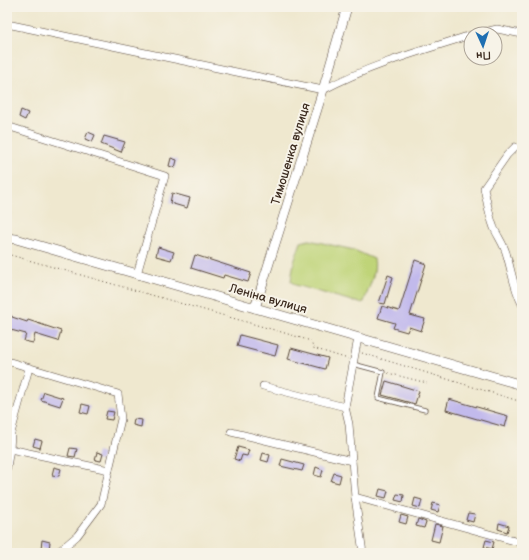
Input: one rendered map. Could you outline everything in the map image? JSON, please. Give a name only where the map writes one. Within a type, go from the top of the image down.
[{"type":"street","name":"Тимошенка вулиця","points":[[255,308],[323,90],[347,7]]},
{"type":"street","points":[[7,24],[323,90],[344,79],[418,52],[463,38]]},
{"type":"street","points":[[503,30],[522,34]]},
{"type":"street","points":[[7,126],[165,176],[137,274]]},
{"type":"street","points":[[515,147],[507,155],[484,188],[494,229],[507,255],[512,277],[522,304]]},
{"type":"street","name":"Леніна вулиця","points":[[7,238],[16,239],[522,385]]},
{"type":"street","points":[[358,338],[346,407],[349,424],[355,497],[363,553]]},
{"type":"street","points":[[7,361],[118,394],[121,419],[101,504],[77,536],[57,553]]},
{"type":"street","points":[[7,467],[11,433],[29,368]]},
{"type":"street","points":[[263,386],[346,407]]},
{"type":"street","points":[[231,432],[352,461]]},
{"type":"street","points":[[10,449],[109,470]]},
{"type":"street","points":[[355,497],[522,543]]},
{"type":"lane","points":[[353,362],[383,372],[378,398],[425,410]]},
{"type":"path","points":[[7,254],[311,341],[313,348],[353,362]]},
{"type":"path","points":[[355,352],[522,402]]},
{"type":"path","points":[[383,372],[427,383]]},
{"type":"green space","points":[[309,240],[354,250],[374,259],[375,264],[372,280],[364,302],[360,303],[295,285],[291,281],[294,262],[301,242]]},
{"type":"building","points":[[21,110],[28,113],[25,120],[19,117]]},
{"type":"building","points":[[88,132],[95,135],[92,142],[85,139]]},
{"type":"building","points":[[104,136],[125,142],[121,152],[101,144]]},
{"type":"building","points":[[171,158],[177,160],[175,168],[169,166]]},
{"type":"building","points":[[172,193],[190,198],[187,208],[170,203]]},
{"type":"building","points":[[158,247],[174,252],[171,260],[156,256]]},
{"type":"building","points":[[195,255],[251,273],[248,282],[224,275],[223,278],[191,268]]},
{"type":"building","points":[[415,260],[426,264],[410,315],[425,319],[421,331],[409,327],[407,332],[393,328],[395,323],[378,318],[382,306],[399,311]]},
{"type":"building","points":[[388,275],[393,277],[385,304],[379,303]]},
{"type":"building","points":[[7,315],[61,331],[58,341],[35,334],[33,343],[24,341],[26,334],[7,329]]},
{"type":"building","points":[[240,335],[278,345],[275,356],[237,346]]},
{"type":"building","points":[[291,348],[328,358],[325,369],[288,359]]},
{"type":"building","points":[[386,381],[419,391],[415,404],[382,395]]},
{"type":"building","points":[[44,392],[63,398],[60,406],[41,400]]},
{"type":"building","points":[[449,399],[508,416],[505,427],[446,410]]},
{"type":"building","points":[[82,404],[90,406],[88,414],[80,412]]},
{"type":"building","points":[[107,411],[114,412],[112,420],[105,419]]},
{"type":"building","points":[[134,419],[142,420],[141,427],[133,425]]},
{"type":"building","points":[[35,439],[42,441],[40,448],[33,446]]},
{"type":"building","points":[[238,447],[249,450],[247,456],[242,455],[240,461],[234,459]]},
{"type":"building","points":[[70,448],[77,449],[75,457],[68,456]]},
{"type":"building","points":[[97,452],[103,454],[101,461],[95,460]]},
{"type":"building","points":[[263,453],[270,455],[268,462],[261,460]]},
{"type":"building","points":[[282,459],[304,465],[302,471],[280,466]]},
{"type":"building","points":[[54,467],[61,469],[59,476],[52,475]]},
{"type":"building","points":[[316,467],[323,470],[321,477],[314,475]]},
{"type":"building","points":[[334,473],[341,475],[339,483],[331,481]]},
{"type":"building","points":[[380,489],[388,491],[386,498],[378,496]]},
{"type":"building","points":[[397,494],[404,495],[403,502],[395,500]]},
{"type":"building","points":[[415,498],[422,500],[420,508],[413,506]]},
{"type":"building","points":[[433,503],[440,505],[438,512],[431,510]]},
{"type":"building","points":[[468,513],[475,514],[473,522],[466,520]]},
{"type":"building","points":[[401,515],[408,517],[406,524],[399,522]]},
{"type":"building","points":[[418,519],[426,522],[424,528],[416,526]]},
{"type":"building","points":[[499,523],[509,526],[507,532],[498,529]]},
{"type":"building","points":[[435,524],[443,526],[439,542],[431,540]]},
{"type":"building","points":[[42,540],[50,542],[49,549],[41,548]]},
{"type":"building","points":[[486,540],[494,542],[492,549],[484,547]]}]
